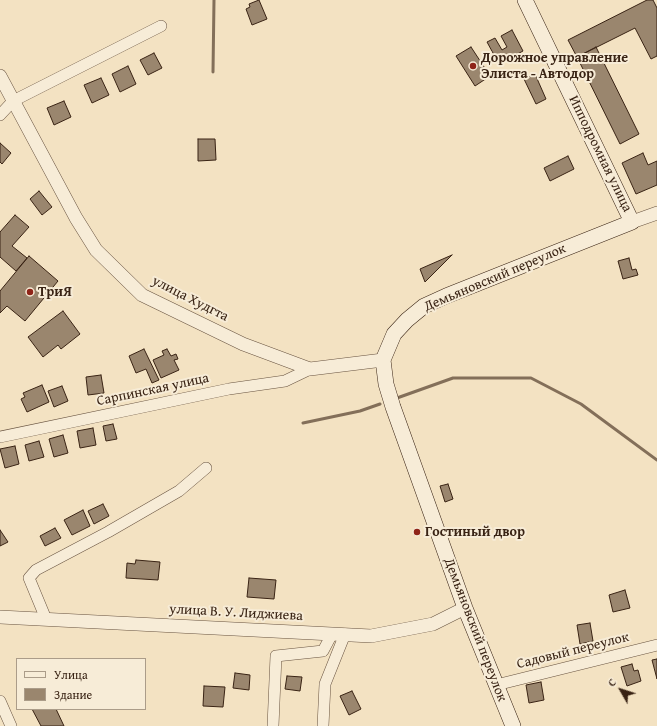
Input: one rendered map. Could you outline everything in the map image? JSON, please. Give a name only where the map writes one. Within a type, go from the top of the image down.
[{"type":"main road","name":"Ипподромная улица","points":[[525,0],[632,222]]},
{"type":"main road","name":"Демьяновский переулок","points":[[513,726],[465,608],[393,407],[386,384],[383,360],[394,334],[407,320],[424,306],[632,222]]},
{"type":"street","points":[[0,115],[12,101],[161,26]]},
{"type":"street","name":"улица Худгта","points":[[0,76],[12,101],[96,250],[142,295],[243,344],[310,369],[383,360]]},
{"type":"street","name":"Демьяновский переулок","points":[[632,222],[657,213]]},
{"type":"street","name":"Сарпинская улица","points":[[0,437],[229,389],[285,381],[310,369]]},
{"type":"street","points":[[46,619],[29,578],[36,570],[108,532],[179,491],[206,468]]},
{"type":"street","name":"улица В. У. Лиджиева","points":[[0,617],[371,636],[433,624],[465,608]]},
{"type":"street","points":[[273,726],[276,656],[324,651],[339,634]]},
{"type":"street","points":[[323,726],[325,684],[339,634]]},
{"type":"street","name":"Садовый переулок","points":[[496,685],[657,645]]},
{"type":"street","points":[[0,701],[11,726]]},
{"type":"building","points":[[259,0],[267,19],[252,25],[246,9],[250,7],[249,4]]},
{"type":"building","points":[[647,0],[653,0],[657,8],[657,56],[651,59],[635,28],[577,57],[568,40]]},
{"type":"building","points":[[512,30],[523,51],[499,64],[487,42],[495,38],[502,50],[507,47],[501,36]]},
{"type":"building","name":"Дорожное управление Элиста - Автодор","points":[[471,47],[490,76],[475,86],[456,56]]},
{"type":"building","points":[[596,47],[639,134],[620,144],[577,57]]},
{"type":"building","points":[[154,53],[162,68],[148,75],[140,60]]},
{"type":"building","points":[[128,66],[136,84],[120,92],[112,74]]},
{"type":"building","points":[[535,74],[546,99],[536,104],[524,79]]},
{"type":"building","points":[[101,78],[109,95],[92,103],[84,85]]},
{"type":"building","points":[[64,101],[71,117],[54,125],[47,108]]},
{"type":"building","points":[[198,139],[215,139],[216,160],[198,161]]},
{"type":"building","points":[[0,143],[11,153],[2,164],[0,162]]},
{"type":"building","points":[[643,153],[648,165],[657,161],[657,185],[636,194],[622,163]]},
{"type":"building","points":[[568,156],[574,169],[550,181],[544,168]]},
{"type":"building","points":[[39,191],[52,207],[42,215],[30,199]]},
{"type":"building","points":[[15,215],[29,227],[12,246],[27,258],[16,271],[0,257],[0,232]]},
{"type":"building","points":[[452,255],[425,282],[420,269]]},
{"type":"building","points":[[29,256],[58,281],[25,321],[7,306],[0,313],[0,291]]},
{"type":"building","points":[[629,258],[632,270],[636,269],[638,275],[623,279],[618,261]]},
{"type":"building","points":[[63,311],[80,334],[61,349],[58,345],[43,357],[28,337]]},
{"type":"building","points":[[144,349],[159,380],[152,383],[146,369],[136,373],[129,356]]},
{"type":"building","points":[[167,349],[171,356],[176,354],[178,359],[174,360],[179,370],[161,378],[153,360],[164,355],[162,351]]},
{"type":"building","points":[[101,375],[104,393],[88,395],[86,377]]},
{"type":"building","points":[[42,385],[49,402],[27,412],[21,399],[25,397],[23,393]]},
{"type":"building","points":[[62,386],[68,401],[54,407],[48,391]]},
{"type":"building","points":[[113,424],[117,439],[106,441],[103,426]]},
{"type":"building","points":[[93,428],[96,445],[80,448],[77,431]]},
{"type":"building","points":[[63,435],[68,453],[54,457],[49,439]]},
{"type":"building","points":[[39,441],[44,457],[29,461],[25,445]]},
{"type":"building","points":[[15,446],[19,464],[5,468],[0,449]]},
{"type":"building","points":[[448,484],[453,499],[445,502],[440,486]]},
{"type":"building","points":[[103,504],[109,516],[94,524],[88,511]]},
{"type":"building","points":[[83,510],[90,526],[72,535],[64,520]]},
{"type":"building","points":[[55,528],[61,538],[45,546],[40,536]]},
{"type":"building","points":[[0,530],[8,542],[0,546]]},
{"type":"building","points":[[136,560],[160,562],[158,580],[126,578],[127,563],[135,564]]},
{"type":"building","points":[[249,578],[276,580],[274,599],[247,597]]},
{"type":"building","points":[[625,590],[630,608],[613,612],[609,595]]},
{"type":"building","points":[[590,623],[593,641],[580,644],[577,625]]},
{"type":"building","points":[[657,659],[657,679],[652,660]]},
{"type":"building","points":[[632,664],[634,671],[638,670],[641,681],[627,686],[621,667]]},
{"type":"building","points":[[235,673],[250,675],[249,690],[233,688]]},
{"type":"building","points":[[287,676],[302,677],[300,691],[285,689]]},
{"type":"building","points":[[541,682],[544,700],[529,703],[526,685]]},
{"type":"building","points":[[204,686],[225,687],[223,707],[203,706]]},
{"type":"building","points":[[352,691],[361,709],[349,715],[340,696]]},
{"type":"building","points":[[33,710],[56,710],[64,726],[41,726]]},
{"type":"waterway","points":[[213,72],[214,0]]},
{"type":"waterway","points":[[397,398],[453,378],[531,378],[581,404],[657,460]]},
{"type":"waterway","points":[[303,423],[360,411],[380,404]]},
{"type":"place","name":"Дорожное управление Элиста - Автодор","points":[[473,66]]},
{"type":"place","name":"ТриЯ","points":[[30,292]]},
{"type":"place","name":"Гостиный двор","points":[[417,532]]}]
